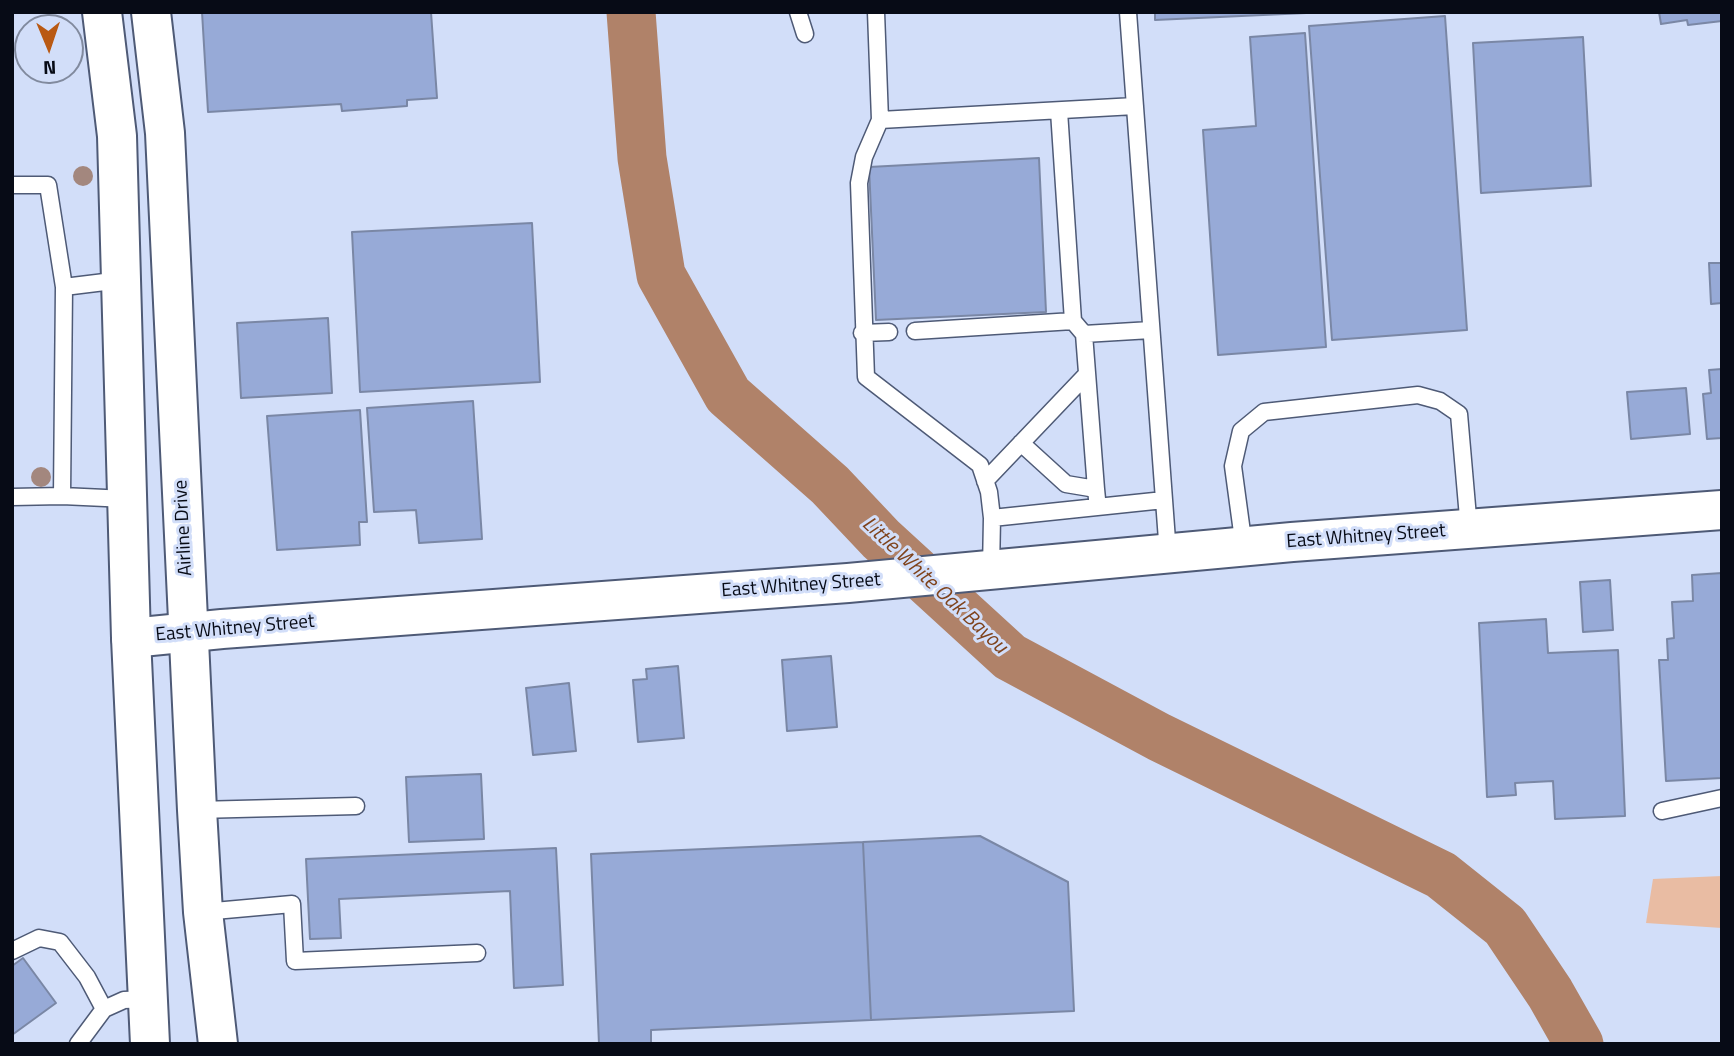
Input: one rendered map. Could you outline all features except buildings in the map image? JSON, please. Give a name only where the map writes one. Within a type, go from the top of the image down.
[{"type":"main road","points":[[102,12],[117,136],[131,638],[150,1044]]},
{"type":"main road","name":"Airline Drive","points":[[151,12],[165,133],[197,810],[218,1044]]},
{"type":"main road","points":[[117,136],[165,133]]},
{"type":"main road","name":"East Whitney Street","points":[[131,638],[848,583],[1244,547],[1722,510]]},
{"type":"main road","points":[[142,884],[203,898]]},
{"type":"lane","points":[[797,12],[805,34]]},
{"type":"lane","points":[[876,12],[880,120],[864,157],[859,183],[862,333],[866,377],[980,465],[989,492],[1001,569]]},
{"type":"lane","points":[[1128,12],[1168,554]]},
{"type":"lane","points":[[880,120],[1135,106]]},
{"type":"lane","points":[[1059,111],[1073,321],[1084,334],[1097,506]]},
{"type":"lane","points":[[12,185],[48,185],[64,288],[61,496]]},
{"type":"lane","points":[[64,288],[121,279]]},
{"type":"lane","points":[[915,331],[1073,321]]},
{"type":"lane","points":[[1084,334],[1151,330]]},
{"type":"lane","points":[[862,333],[889,332]]},
{"type":"lane","points":[[985,481],[1087,374]]},
{"type":"lane","points":[[1244,547],[1233,466],[1241,431],[1264,412],[1418,395],[1440,401],[1459,414],[1469,529]]},
{"type":"lane","points":[[1021,443],[1066,484],[1096,489]]},
{"type":"lane","points":[[12,497],[127,499]]},
{"type":"lane","points":[[992,517],[1164,500]]},
{"type":"lane","points":[[1662,811],[1722,798]]},
{"type":"lane","points":[[197,810],[356,806]]},
{"type":"lane","points":[[203,898],[292,904],[295,961],[477,953]]},
{"type":"lane","points":[[12,951],[39,938],[60,942],[87,976],[104,1009]]},
{"type":"lane","points":[[78,1044],[104,1009],[124,1000],[148,999]]},
{"type":"shaded area","points":[[1722,876],[1722,928],[1646,923],[1653,879]]},
{"type":"waterway","name":"Little White Oak Bayou","points":[[631,12],[642,158],[661,275],[728,395],[830,485],[881,539],[1010,657],[1159,737],[1441,875],[1505,926],[1550,993],[1579,1044]]}]
